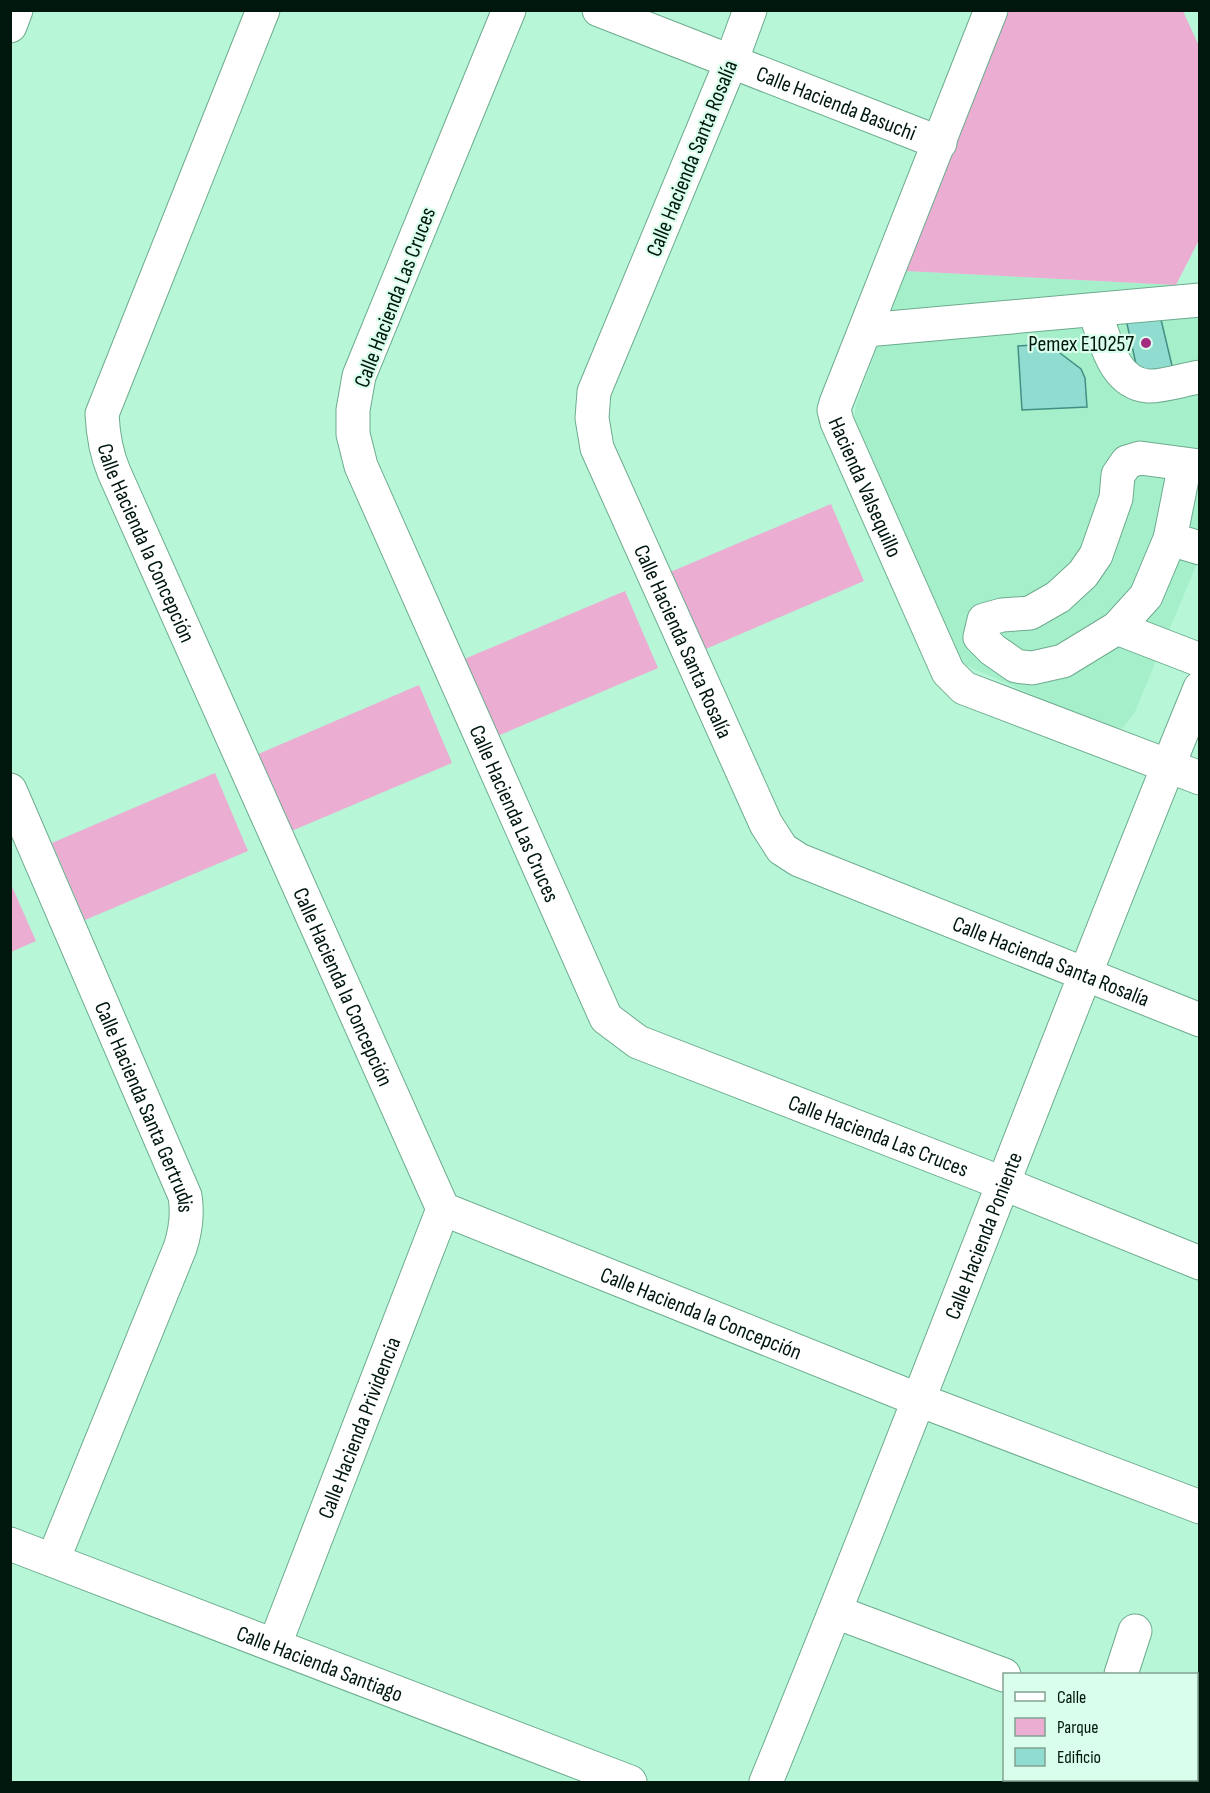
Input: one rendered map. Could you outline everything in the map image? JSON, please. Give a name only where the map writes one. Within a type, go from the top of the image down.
[{"type":"street","points":[[10,26],[16,10]]},
{"type":"street","name":"Calle Hacienda la Concepción","points":[[263,10],[102,414],[103,432],[114,472],[443,1209],[919,1400],[1200,1507]]},
{"type":"street","name":"Calle Hacienda Las Cruces","points":[[509,10],[359,376],[353,434],[361,466],[606,1018],[638,1042],[1002,1183],[1200,1263]]},
{"type":"street","name":"Calle Hacienda Basuchi","points":[[598,10],[940,143]]},
{"type":"street","name":"Calle Hacienda Santa Rosalía","points":[[750,10],[731,62],[594,393],[592,418],[597,448],[766,824],[782,849],[799,860],[1200,1020]]},
{"type":"street","name":"Hacienda Valsequillo","points":[[991,10],[836,403],[834,410],[837,422],[948,672],[964,688],[1200,778]]},
{"type":"street","points":[[866,330],[1200,300]]},
{"type":"street","points":[[1094,310],[1115,364],[1129,380],[1149,386],[1200,377]]},
{"type":"street","points":[[1140,458],[1192,465],[1185,544],[1146,596],[1117,628],[1063,661],[1032,668],[1016,666],[993,650],[980,637],[984,620],[1002,615],[1030,613],[1058,597],[1083,574],[1096,555],[1116,498],[1118,475],[1127,462],[1140,458]]},
{"type":"street","points":[[1117,628],[1200,660]]},
{"type":"street","points":[[1005,704],[1016,666]]},
{"type":"street","name":"Calle Hacienda Poniente","points":[[766,1782],[836,1612],[1002,1183],[1200,688]]},
{"type":"street","name":"Calle Hacienda Santa Gertrudis","points":[[10,790],[185,1196],[187,1210],[186,1231],[180,1248],[53,1560]]},
{"type":"street","name":"Calle Hacienda Prividencia","points":[[275,1644],[443,1209]]},
{"type":"street","name":"Calle Hacienda Santiago","points":[[10,1544],[630,1782]]},
{"type":"street","points":[[836,1612],[1003,1674]]},
{"type":"street","points":[[1120,1673],[1135,1631]]},
{"type":"shaded area","points":[[905,271],[1194,286],[1200,306],[1199,559],[1134,714],[1123,728],[1101,725],[965,665],[950,652],[854,419],[856,405]]},
{"type":"green space","points":[[1003,11],[1183,11],[1199,46],[1200,238],[1176,285],[905,271]]},
{"type":"green space","points":[[831,504],[864,581],[701,651],[668,573]]},
{"type":"green space","points":[[625,591],[658,668],[495,737],[462,660]]},
{"type":"green space","points":[[419,685],[452,763],[289,832],[256,755]]},
{"type":"green space","points":[[215,773],[248,851],[85,920],[52,843]]},
{"type":"green space","points":[[10,882],[36,941],[11,952],[10,952]]},
{"type":"building","points":[[1158,307],[1174,374],[1140,382],[1125,315]]},
{"type":"building","points":[[1048,344],[1081,369],[1085,378],[1087,407],[1022,410],[1018,346]]},
{"type":"place","name":"Pemex E10257","points":[[1146,343]]}]
